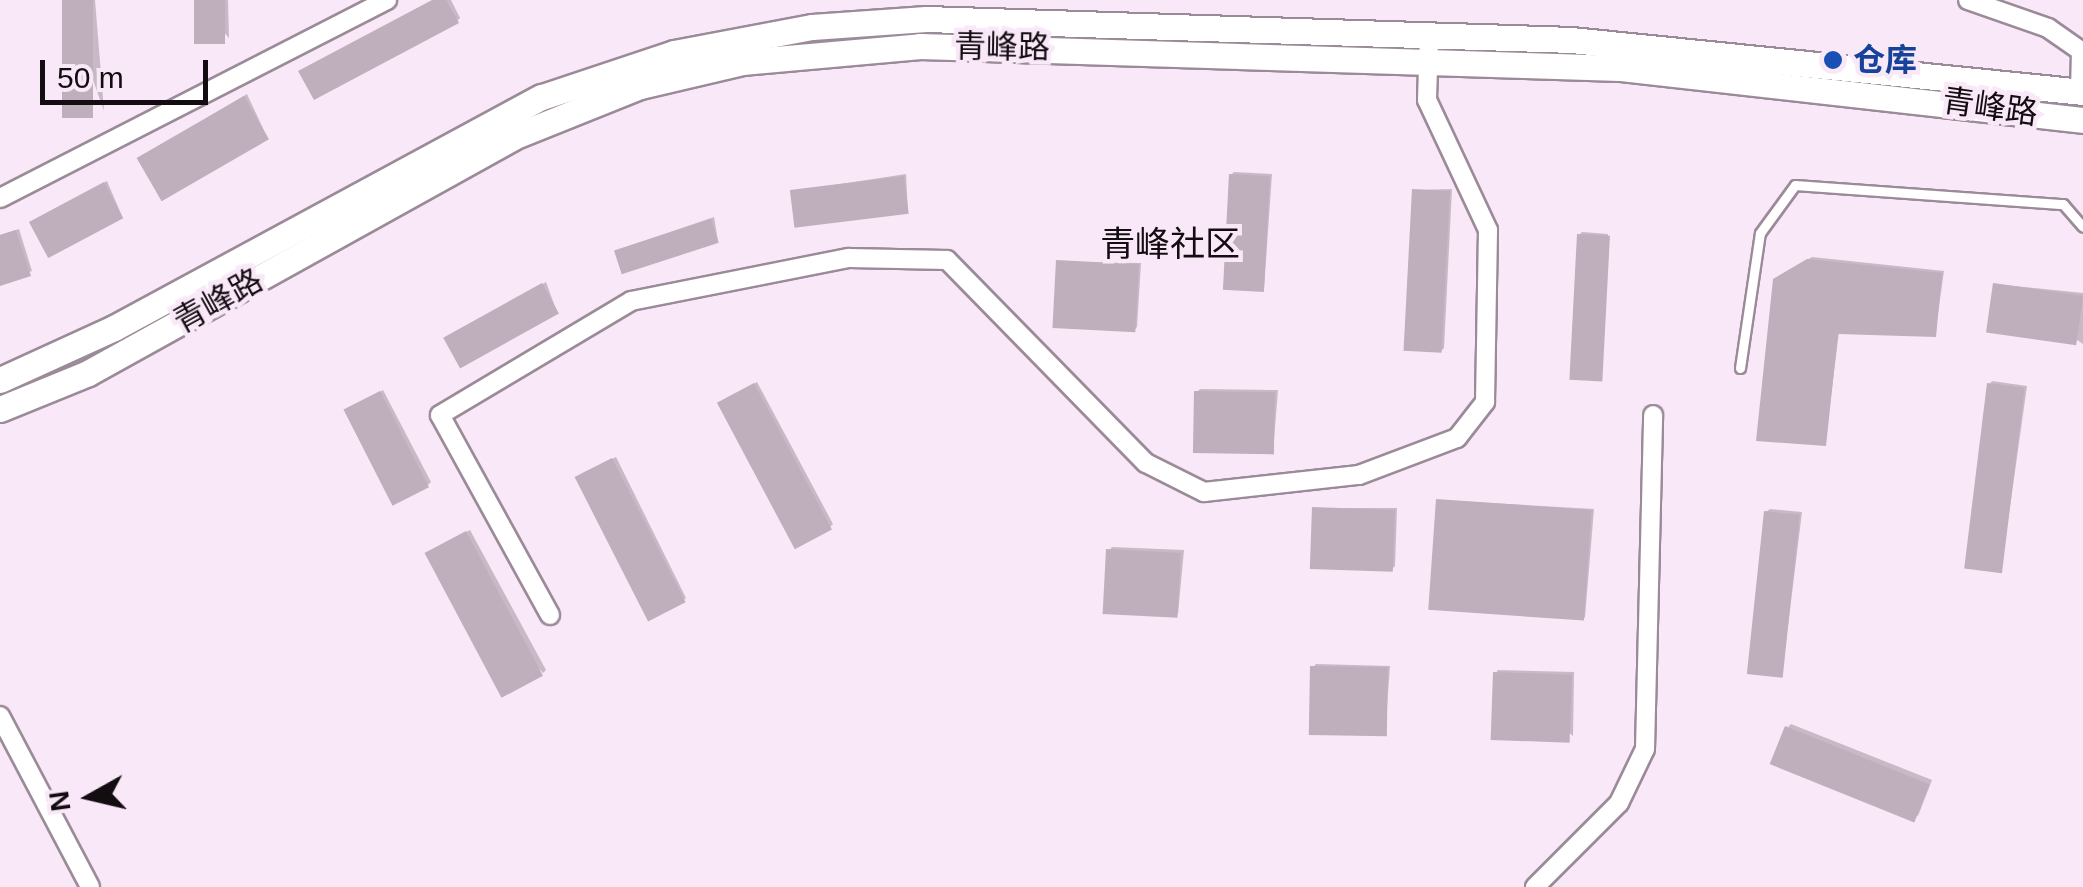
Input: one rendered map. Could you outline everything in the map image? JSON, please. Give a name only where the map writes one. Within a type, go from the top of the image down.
[{"type":"main road","name":"青峰路","points":[[0,380],[114,328],[488,123],[674,53],[812,27],[926,19],[1714,48],[2082,92]]},
{"type":"main road","name":"青峰路","points":[[0,409],[88,372],[513,137],[640,86],[742,62],[920,46],[1620,68],[2083,120]]},
{"type":"street","points":[[0,198],[387,0]]},
{"type":"street","points":[[1968,0],[2048,28],[2081,51],[2082,92]]},
{"type":"street","points":[[550,615],[440,414],[631,302],[830,261],[947,260],[1146,463],[1204,492],[1359,475],[1457,438],[1486,402],[1488,230],[1426,100],[1430,36]]},
{"type":"street","points":[[1534,887],[1619,802],[1645,750],[1654,415]]},
{"type":"street","points":[[0,716],[90,887]]},
{"type":"lane","points":[[1740,368],[1760,232],[1795,185],[2063,204],[2083,226]]},
{"type":"building","points":[[62,0],[93,0],[93,118],[62,118]]},
{"type":"building","points":[[194,0],[225,0],[225,44],[194,44]]},
{"type":"building","points":[[432,0],[446,0],[459,23],[314,100],[298,71]]},
{"type":"building","points":[[244,96],[269,139],[162,201],[137,158]]},
{"type":"building","points":[[1229,174],[1270,176],[1264,292],[1223,290]]},
{"type":"building","points":[[904,176],[909,214],[794,228],[790,190]]},
{"type":"building","points":[[104,182],[123,218],[48,258],[29,222]]},
{"type":"building","points":[[1412,189],[1450,191],[1441,353],[1404,351]]},
{"type":"building","points":[[711,219],[719,243],[622,274],[614,251]]},
{"type":"building","points":[[16,230],[31,276],[0,286],[0,235]]},
{"type":"building","points":[[1577,234],[1610,236],[1602,382],[1569,380]]},
{"type":"building","points":[[1807,259],[1942,273],[1936,337],[1838,334],[1826,446],[1756,441],[1773,279]]},
{"type":"building","points":[[1056,260],[1139,264],[1135,332],[1052,328]]},
{"type":"building","points":[[542,283],[559,314],[460,368],[443,338]]},
{"type":"building","points":[[1993,283],[2083,296],[2076,345],[1986,333]]},
{"type":"building","points":[[754,383],[832,530],[795,549],[717,403]]},
{"type":"building","points":[[1987,383],[2025,388],[2002,573],[1964,569]]},
{"type":"building","points":[[380,391],[429,487],[392,506],[343,410]]},
{"type":"building","points":[[1194,391],[1275,392],[1274,454],[1193,453]]},
{"type":"building","points":[[612,458],[686,602],[648,621],[575,477]]},
{"type":"building","points":[[1436,499],[1592,510],[1584,621],[1428,610]]},
{"type":"building","points":[[1312,507],[1395,510],[1393,572],[1310,569]]},
{"type":"building","points":[[1764,511],[1800,515],[1783,678],[1747,674]]},
{"type":"building","points":[[466,531],[543,676],[501,698],[425,553]]},
{"type":"building","points":[[1106,549],[1181,553],[1177,618],[1103,614]]},
{"type":"building","points":[[1310,666],[1388,667],[1387,736],[1309,735]]},
{"type":"building","points":[[1493,672],[1572,675],[1570,743],[1491,740]]},
{"type":"building","points":[[1785,726],[1930,784],[1914,822],[1770,764]]},
{"type":"place","name":"仓库","points":[[1833,60]]},
{"type":"district","name":"青峰社区","points":[[1170,244]]}]
